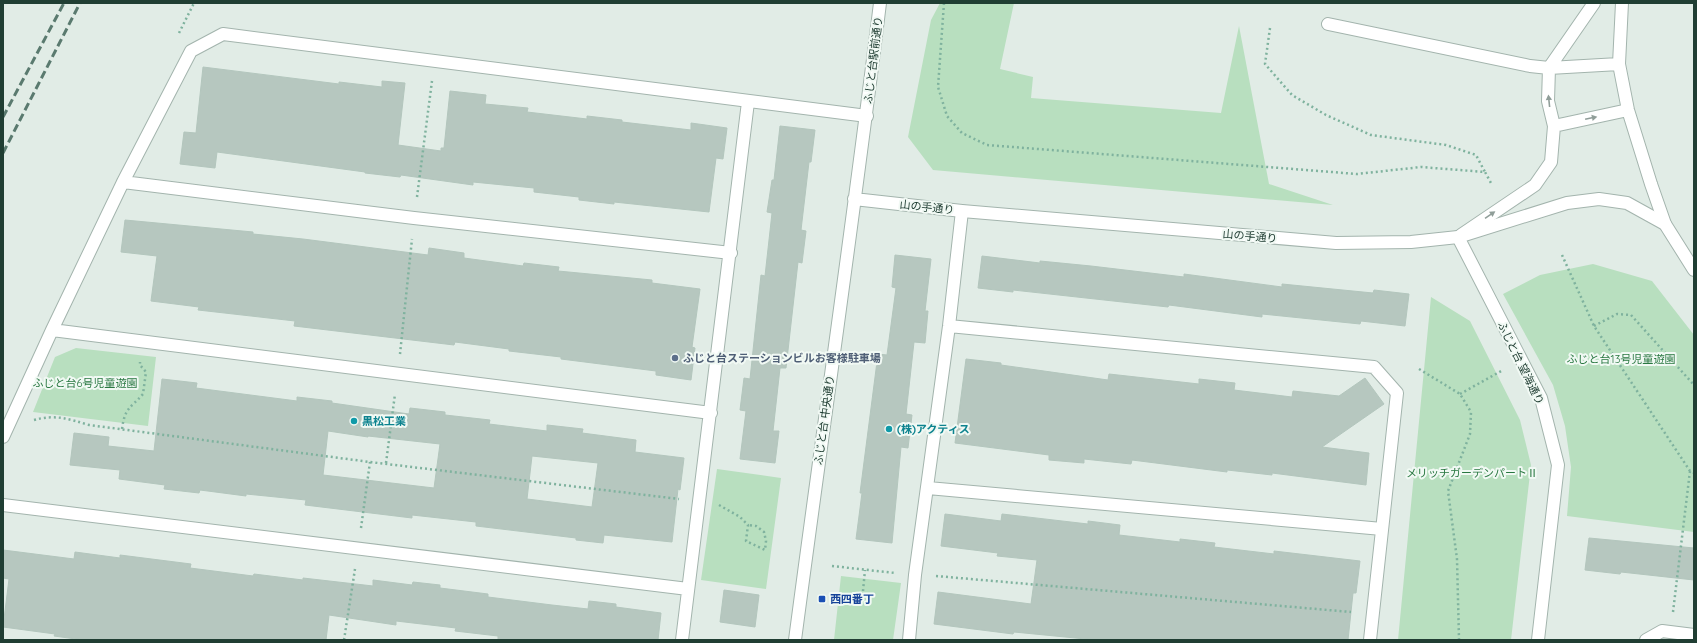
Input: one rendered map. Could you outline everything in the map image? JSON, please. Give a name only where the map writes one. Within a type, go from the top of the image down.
[{"type":"street","name":"ふじと台駅前通り","points":[[867,116],[880,3]]},
{"type":"street","points":[[1458,237],[1535,185],[1551,162],[1554,126],[1548,101],[1549,68],[1594,3]]},
{"type":"street","points":[[1622,3],[1619,64],[1628,110],[1665,224]]},
{"type":"street","points":[[1328,24],[1530,66],[1549,68],[1619,64]]},
{"type":"street","points":[[3,437],[52,330],[124,182],[191,51],[223,34],[867,116],[854,199]]},
{"type":"street","points":[[682,640],[731,253],[748,102]]},
{"type":"street","points":[[1554,126],[1628,110]]},
{"type":"street","points":[[124,182],[414,218],[731,253]]},
{"type":"street","name":"山の手通り","points":[[854,199],[962,211],[1336,243],[1411,242],[1458,237],[1568,203],[1599,199],[1627,203],[1665,224],[1694,270]]},
{"type":"street","name":"ふじと台 中央通り","points":[[795,640],[854,199]]},
{"type":"street","points":[[909,640],[915,575],[949,326],[962,211]]},
{"type":"street","name":"ふじと台 望海通り","points":[[1458,237],[1541,398],[1558,465],[1538,640]]},
{"type":"street","points":[[949,326],[1374,367],[1397,392],[1370,640]]},
{"type":"street","points":[[52,330],[711,412]]},
{"type":"street","points":[[928,488],[1382,529]]},
{"type":"street","points":[[3,505],[688,589]]},
{"type":"street","points":[[1646,640],[1662,631],[1694,635]]},
{"type":"path","points":[[944,3],[938,88],[947,116],[962,133],[987,145],[1357,174],[1421,168],[1485,172]]},
{"type":"path","points":[[1270,28],[1265,64],[1292,95],[1326,115],[1371,135],[1446,145],[1476,155],[1491,183]]},
{"type":"path","points":[[386,463],[398,373],[414,218],[434,61]]},
{"type":"path","points":[[1562,255],[1594,326],[1690,471],[1694,473]]},
{"type":"path","points":[[1594,326],[1617,314],[1631,315],[1694,385]]},
{"type":"path","points":[[122,429],[126,411],[131,404],[143,394],[146,372],[140,365],[141,356]]},
{"type":"path","points":[[1460,394],[1505,368]]},
{"type":"path","points":[[1419,369],[1460,394],[1471,412],[1470,434],[1448,491],[1457,559],[1459,640]]},
{"type":"path","points":[[12,417],[34,420],[47,416],[71,419],[89,425],[717,504],[740,518],[748,525],[756,526],[764,532],[766,541],[765,550],[746,541],[748,525]]},
{"type":"path","points":[[1671,632],[1690,471]]},
{"type":"path","points":[[832,566],[915,575],[1373,614]]},
{"type":"path","points":[[863,591],[865,570]]},
{"type":"green space","points":[[940,3],[1014,3],[1000,69],[1033,77],[1031,98],[1221,113],[1239,26],[1269,184],[1333,205],[933,170],[908,137],[931,20]]},
{"type":"green space","name":"ふじと台13号児童遊園","points":[[1593,264],[1652,281],[1694,335],[1694,532],[1567,516],[1571,467],[1565,426],[1553,385],[1503,294],[1540,275]]},
{"type":"green space","name":"メリッチガーデンパートⅡ","points":[[1431,297],[1470,321],[1520,420],[1531,465],[1511,640],[1398,640]]},
{"type":"green space","name":"ふじと台6号児童遊園","points":[[76,348],[156,357],[148,426],[33,412],[55,357]]},
{"type":"green space","points":[[717,469],[781,478],[766,589],[701,580]]},
{"type":"green space","points":[[841,576],[901,583],[893,640],[834,640]]},
{"type":"building","points":[[203,67],[339,84],[339,82],[382,87],[382,81],[405,83],[398,145],[441,151],[441,148],[444,148],[450,91],[486,95],[485,104],[528,108],[527,112],[587,119],[587,116],[622,120],[622,122],[691,130],[691,123],[727,128],[723,159],[716,158],[709,212],[614,202],[614,204],[579,200],[579,197],[534,192],[534,188],[473,182],[473,185],[401,175],[400,177],[217,152],[215,168],[180,164],[184,132],[196,133]]},
{"type":"building","points":[[780,126],[815,130],[811,162],[809,162],[801,230],[806,231],[802,263],[798,262],[786,368],[780,368],[773,431],[779,431],[775,463],[740,459],[746,411],[740,410],[744,378],[750,379],[761,275],[765,276],[772,213],[767,212],[772,180],[774,180]]},
{"type":"building","points":[[125,220],[253,232],[253,234],[428,255],[429,248],[464,253],[464,258],[523,266],[524,263],[559,267],[558,271],[652,280],[652,283],[700,289],[692,347],[695,348],[691,380],[656,375],[656,371],[561,359],[561,357],[509,351],[509,349],[455,342],[454,345],[294,326],[295,321],[198,310],[199,307],[151,301],[157,256],[121,252]]},
{"type":"building","points":[[895,255],[931,259],[925,311],[928,311],[925,343],[914,342],[906,414],[912,415],[908,448],[901,447],[892,543],[856,539],[862,493],[860,493],[878,354],[887,355],[896,288],[892,287]]},
{"type":"building","points":[[982,256],[1040,263],[1040,261],[1091,266],[1184,277],[1184,274],[1282,287],[1282,284],[1373,293],[1374,290],[1409,294],[1405,326],[1361,321],[1360,324],[1262,314],[1262,317],[1169,305],[1168,307],[1013,290],[1013,292],[978,288]]},
{"type":"building","points":[[966,359],[1108,380],[1109,374],[1199,384],[1199,379],[1235,383],[1234,390],[1292,397],[1293,391],[1339,396],[1365,378],[1384,404],[1322,447],[1369,453],[1366,485],[1272,473],[1272,475],[1227,470],[1227,472],[1132,460],[1131,464],[1084,459],[1084,463],[1049,460],[1049,455],[955,443]]},
{"type":"building","points":[[162,379],[197,383],[196,388],[297,401],[297,397],[332,401],[332,403],[409,414],[410,408],[445,412],[445,415],[490,420],[489,424],[547,431],[547,425],[583,429],[582,433],[636,440],[635,452],[684,458],[680,490],[678,489],[672,542],[604,535],[603,543],[576,540],[576,538],[476,526],[476,522],[412,515],[412,518],[305,505],[306,500],[246,494],[246,496],[200,490],[199,493],[164,489],[165,485],[119,479],[120,470],[70,465],[74,433],[109,437],[108,446],[154,451]],"holes":[[[328,431],[368,437],[440,444],[434,488],[323,475]],[[532,456],[598,463],[592,507],[527,499]]]},
{"type":"building","points":[[945,514],[1001,521],[1002,514],[1088,524],[1088,521],[1120,525],[1119,535],[1180,542],[1180,539],[1215,543],[1214,547],[1274,554],[1274,551],[1360,561],[1356,593],[1353,593],[1348,640],[1096,640],[1014,632],[1013,634],[934,624],[938,592],[1031,604],[1037,560],[997,556],[998,553],[941,546]]},
{"type":"building","points":[[1589,538],[1694,548],[1694,580],[1621,572],[1620,574],[1585,570]]},
{"type":"building","points":[[3,550],[74,559],[75,552],[120,558],[120,555],[191,564],[190,568],[253,576],[254,574],[303,580],[303,578],[373,586],[373,580],[412,585],[413,582],[440,585],[440,588],[488,594],[488,597],[588,609],[589,601],[616,604],[616,607],[661,613],[658,640],[498,640],[498,636],[455,631],[456,628],[396,621],[396,625],[329,615],[326,640],[83,640],[54,636],[55,634],[3,627],[9,579],[3,578]]},
{"type":"building","points":[[724,590],[759,595],[755,627],[720,622]]},
{"type":"railway","points":[[3,117],[64,3]]},
{"type":"railway","points":[[3,153],[80,3]]},
{"type":"place","name":"ふじと台ステーションビルお客様駐車場","points":[[675,358]]},
{"type":"place","name":"黒松工業","points":[[354,421]]},
{"type":"place","name":"(株)アクティス","points":[[889,429]]},
{"type":"place","name":"西四番丁","points":[[822,599]]}]
